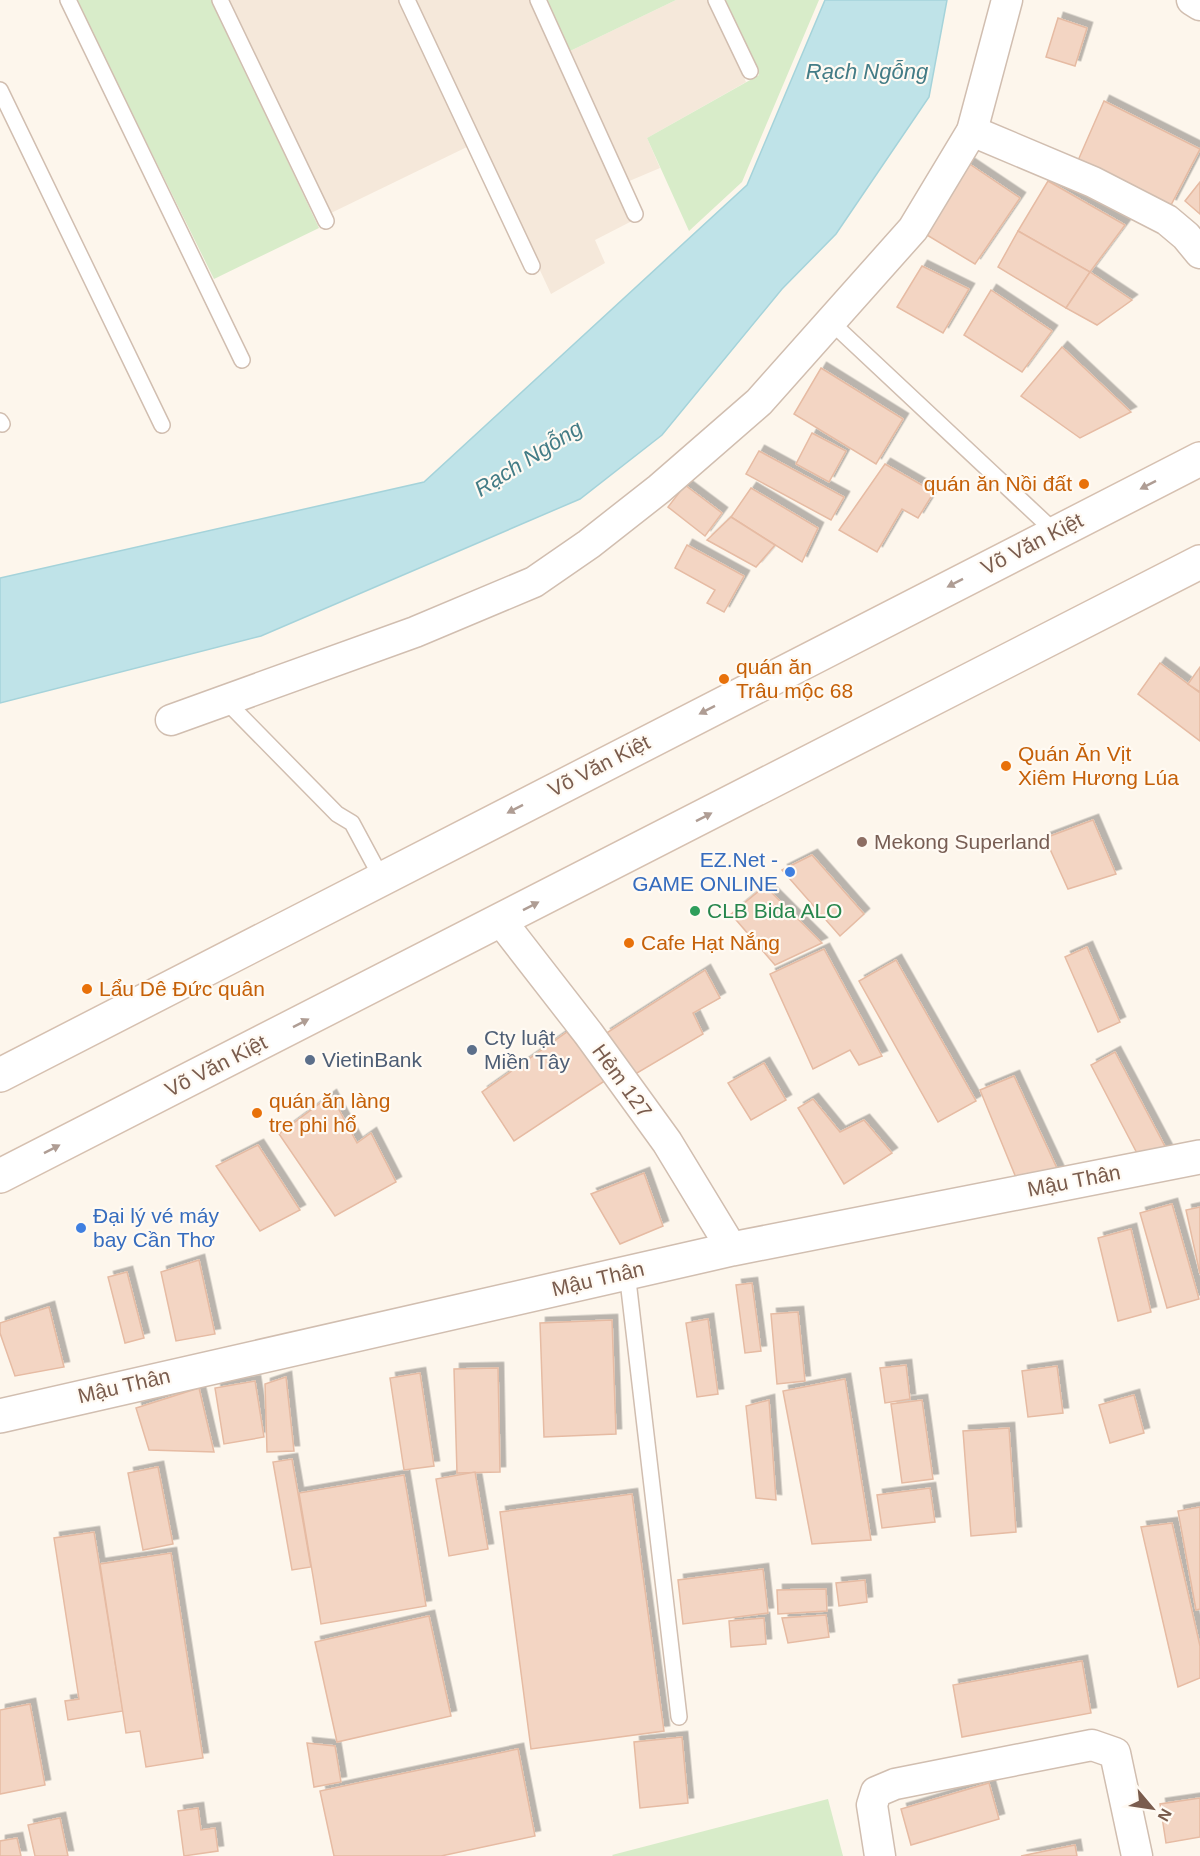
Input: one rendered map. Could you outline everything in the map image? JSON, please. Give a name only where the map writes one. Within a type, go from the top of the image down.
[{"type":"main road","name":"Võ Văn Kiệt","points":[[0,1075],[381,877],[1200,459]]},
{"type":"main road","name":"Võ Văn Kiệt","points":[[0,1176],[1200,562]]},
{"type":"main road","name":"Mậu Thân","points":[[0,1416],[732,1249],[1200,1156]]},
{"type":"street","points":[[171,720],[415,632],[534,582],[659,489],[759,402],[832,323],[913,229],[972,131],[1007,0]]},
{"type":"street","points":[[1192,0],[1200,4]]},
{"type":"street","points":[[972,131],[1093,182],[1167,220],[1186,236],[1200,253]]},
{"type":"street","name":"Hẻm 127","points":[[501,921],[667,1142],[732,1249]]},
{"type":"street","points":[[880,1856],[872,1805],[876,1792],[895,1784],[1092,1745],[1114,1753],[1137,1856]]},
{"type":"lane","points":[[68,0],[243,360]]},
{"type":"lane","points":[[220,0],[326,221]]},
{"type":"lane","points":[[407,0],[532,266]]},
{"type":"lane","points":[[538,0],[635,214]]},
{"type":"lane","points":[[716,0],[750,71]]},
{"type":"lane","points":[[0,90],[162,425]]},
{"type":"lane","points":[[832,323],[1055,532]]},
{"type":"lane","points":[[225,700],[337,814],[352,824],[381,877]]},
{"type":"lane","points":[[627,1272],[679,1717]]},
{"type":"shaded area","points":[[228,0],[400,0],[469,146],[331,213]]},
{"type":"shaded area","points":[[414,0],[531,0],[632,221],[595,240],[605,263],[551,294]]},
{"type":"shaded area","points":[[676,0],[707,0],[746,82],[647,138],[660,168],[627,182],[568,52]]},
{"type":"green space","points":[[76,0],[212,0],[319,228],[214,279]]},
{"type":"green space","points":[[544,0],[676,0],[568,52]]},
{"type":"green space","points":[[723,0],[819,0],[742,182],[689,231],[647,138],[759,75]]},
{"type":"green space","points":[[828,1799],[843,1856],[612,1855]]},
{"type":"water","name":"Rạch Ngỗng","points":[[825,0],[947,0],[929,97],[836,234],[782,289],[662,435],[580,499],[261,636],[0,703],[0,578],[424,482],[747,185]]},
{"type":"building","points":[[1058,18],[1087,28],[1075,66],[1046,57]]},
{"type":"building","points":[[1104,101],[1200,149],[1171,205],[1076,165]]},
{"type":"building","points":[[968,163],[1020,198],[975,264],[917,229]]},
{"type":"building","points":[[1048,181],[1125,225],[1090,272],[1018,231]]},
{"type":"building","points":[[1200,182],[1200,214],[1185,201]]},
{"type":"building","points":[[1018,231],[1090,272],[1066,308],[998,267]]},
{"type":"building","points":[[922,266],[969,289],[943,333],[897,307]]},
{"type":"building","points":[[1090,272],[1132,300],[1097,325],[1066,308]]},
{"type":"building","points":[[991,290],[1052,331],[1022,372],[964,335]]},
{"type":"building","points":[[1062,347],[1131,412],[1080,438],[1021,396]]},
{"type":"building","points":[[821,368],[903,419],[876,464],[794,414]]},
{"type":"building","points":[[812,433],[846,451],[829,482],[796,464]]},
{"type":"building","points":[[759,451],[844,497],[831,520],[746,474]]},
{"type":"building","points":[[885,464],[934,492],[918,518],[902,509],[877,552],[839,530]]},
{"type":"building","points":[[685,485],[722,513],[705,536],[668,507]]},
{"type":"building","points":[[751,488],[818,528],[802,562],[731,517]]},
{"type":"building","points":[[731,517],[775,545],[756,567],[707,540]]},
{"type":"building","points":[[687,545],[744,576],[724,612],[707,603],[715,590],[675,568]]},
{"type":"building","points":[[1160,663],[1200,693],[1200,741],[1138,694]]},
{"type":"building","points":[[1200,667],[1200,692],[1188,684]]},
{"type":"building","points":[[1093,820],[1116,874],[1068,889],[1045,838]]},
{"type":"building","points":[[812,855],[864,914],[840,936],[782,870]]},
{"type":"building","points":[[765,886],[822,943],[775,965],[731,914]]},
{"type":"building","points":[[1087,947],[1120,1022],[1098,1032],[1065,957]]},
{"type":"building","points":[[824,949],[882,1056],[859,1065],[850,1050],[813,1069],[770,974]]},
{"type":"building","points":[[896,960],[976,1101],[938,1122],[859,981]]},
{"type":"building","points":[[705,970],[720,998],[693,1013],[703,1034],[632,1076],[605,1034]]},
{"type":"building","points":[[567,1032],[606,1080],[514,1141],[482,1092]]},
{"type":"building","points":[[1115,1052],[1169,1154],[1140,1159],[1091,1065]]},
{"type":"building","points":[[764,1063],[786,1100],[751,1120],[728,1083]]},
{"type":"building","points":[[1014,1076],[1061,1177],[1019,1185],[980,1090]]},
{"type":"building","points":[[331,1095],[357,1143],[371,1133],[396,1182],[335,1216],[279,1134]]},
{"type":"building","points":[[813,1099],[840,1132],[864,1120],[892,1153],[844,1184],[798,1108]]},
{"type":"building","points":[[258,1145],[300,1210],[260,1231],[216,1166]]},
{"type":"building","points":[[644,1173],[663,1226],[620,1244],[591,1194]]},
{"type":"building","points":[[1172,1204],[1199,1299],[1167,1308],[1140,1213]]},
{"type":"building","points":[[1200,1207],[1200,1274],[1186,1210]]},
{"type":"building","points":[[1131,1229],[1151,1312],[1118,1321],[1098,1238]]},
{"type":"building","points":[[199,1260],[215,1334],[176,1341],[161,1272]]},
{"type":"building","points":[[127,1272],[144,1338],[125,1343],[108,1277]]},
{"type":"building","points":[[752,1283],[761,1351],[745,1353],[736,1285]]},
{"type":"building","points":[[49,1307],[64,1367],[15,1376],[0,1333],[0,1323]]},
{"type":"building","points":[[798,1312],[805,1381],[777,1384],[771,1314]]},
{"type":"building","points":[[708,1319],[718,1394],[697,1397],[686,1323]]},
{"type":"building","points":[[612,1320],[616,1434],[544,1437],[540,1323]]},
{"type":"building","points":[[906,1365],[910,1399],[885,1403],[880,1368]]},
{"type":"building","points":[[1057,1366],[1063,1413],[1028,1417],[1022,1371]]},
{"type":"building","points":[[498,1368],[500,1472],[457,1473],[454,1369]]},
{"type":"building","points":[[420,1373],[434,1466],[404,1470],[390,1378]]},
{"type":"building","points":[[286,1377],[294,1451],[267,1452],[265,1384]]},
{"type":"building","points":[[845,1379],[871,1540],[812,1544],[783,1391]]},
{"type":"building","points":[[255,1381],[264,1437],[224,1444],[215,1388]]},
{"type":"building","points":[[199,1388],[214,1452],[149,1450],[136,1408]]},
{"type":"building","points":[[1134,1395],[1144,1433],[1110,1443],[1099,1405]]},
{"type":"building","points":[[769,1400],[776,1500],[756,1498],[746,1406]]},
{"type":"building","points":[[922,1400],[933,1479],[902,1483],[891,1404]]},
{"type":"building","points":[[1009,1428],[1016,1532],[971,1536],[963,1431]]},
{"type":"building","points":[[292,1459],[311,1567],[292,1570],[273,1462]]},
{"type":"building","points":[[158,1467],[173,1544],[143,1550],[128,1473]]},
{"type":"building","points":[[475,1472],[488,1549],[449,1556],[436,1479]]},
{"type":"building","points":[[404,1475],[426,1606],[321,1624],[299,1493]]},
{"type":"building","points":[[930,1488],[935,1522],[882,1528],[877,1495]]},
{"type":"building","points":[[632,1494],[664,1731],[531,1749],[500,1512]]},
{"type":"building","points":[[1200,1507],[1200,1609],[1196,1610],[1178,1511]]},
{"type":"building","points":[[1172,1523],[1200,1646],[1200,1678],[1178,1687],[1141,1527]]},
{"type":"building","points":[[94,1532],[123,1711],[68,1720],[65,1701],[79,1699],[54,1538]]},
{"type":"building","points":[[171,1553],[203,1758],[146,1767],[140,1731],[126,1733],[100,1564]]},
{"type":"building","points":[[763,1569],[768,1613],[683,1624],[678,1580]]},
{"type":"building","points":[[865,1580],[867,1602],[839,1606],[836,1583]]},
{"type":"building","points":[[826,1589],[827,1611],[778,1614],[777,1590]]},
{"type":"building","points":[[826,1615],[829,1637],[788,1643],[782,1618]]},
{"type":"building","points":[[429,1616],[451,1716],[337,1742],[315,1642]]},
{"type":"building","points":[[764,1618],[766,1644],[731,1647],[729,1621]]},
{"type":"building","points":[[1082,1661],[1091,1713],[962,1737],[953,1685]]},
{"type":"building","points":[[30,1704],[45,1785],[0,1794],[0,1710]]},
{"type":"building","points":[[682,1737],[688,1803],[640,1808],[634,1742]]},
{"type":"building","points":[[307,1743],[335,1746],[341,1782],[314,1787]]},
{"type":"building","points":[[518,1749],[535,1836],[441,1856],[334,1856],[320,1791]]},
{"type":"building","points":[[989,1783],[999,1819],[911,1845],[901,1809]]},
{"type":"building","points":[[1200,1798],[1200,1837],[1166,1843],[1160,1804]]},
{"type":"building","points":[[198,1808],[201,1830],[215,1828],[218,1851],[184,1856],[178,1811]]},
{"type":"building","points":[[60,1818],[68,1856],[35,1856],[28,1825]]},
{"type":"building","points":[[17,1838],[21,1856],[0,1856],[0,1841]]},
{"type":"building","points":[[1075,1845],[1077,1856],[1021,1856]]},
{"type":"place","name":"quán ăn Nồi đất","points":[[1084,484]]},
{"type":"place","name":"quán ăn Trâu mộc 68","points":[[724,679]]},
{"type":"place","name":"Quán Ăn Vịt Xiêm Hương Lúa","points":[[1006,766]]},
{"type":"place","name":"Mekong Superland","points":[[862,842]]},
{"type":"place","name":"EZ.Net - GAME ONLINE","points":[[790,872]]},
{"type":"place","name":"CLB Bida ALO","points":[[695,911]]},
{"type":"place","name":"Cafe Hạt Nắng","points":[[629,943]]},
{"type":"place","name":"Lẩu Dê Đức quân","points":[[87,989]]},
{"type":"place","name":"Cty luật Miền Tây","points":[[472,1050]]},
{"type":"place","name":"VietinBank","points":[[310,1060]]},
{"type":"place","name":"quán ăn làng tre phi hổ","points":[[257,1113]]},
{"type":"place","name":"Đại lý vé máy bay Cần Thơ","points":[[81,1228]]}]
